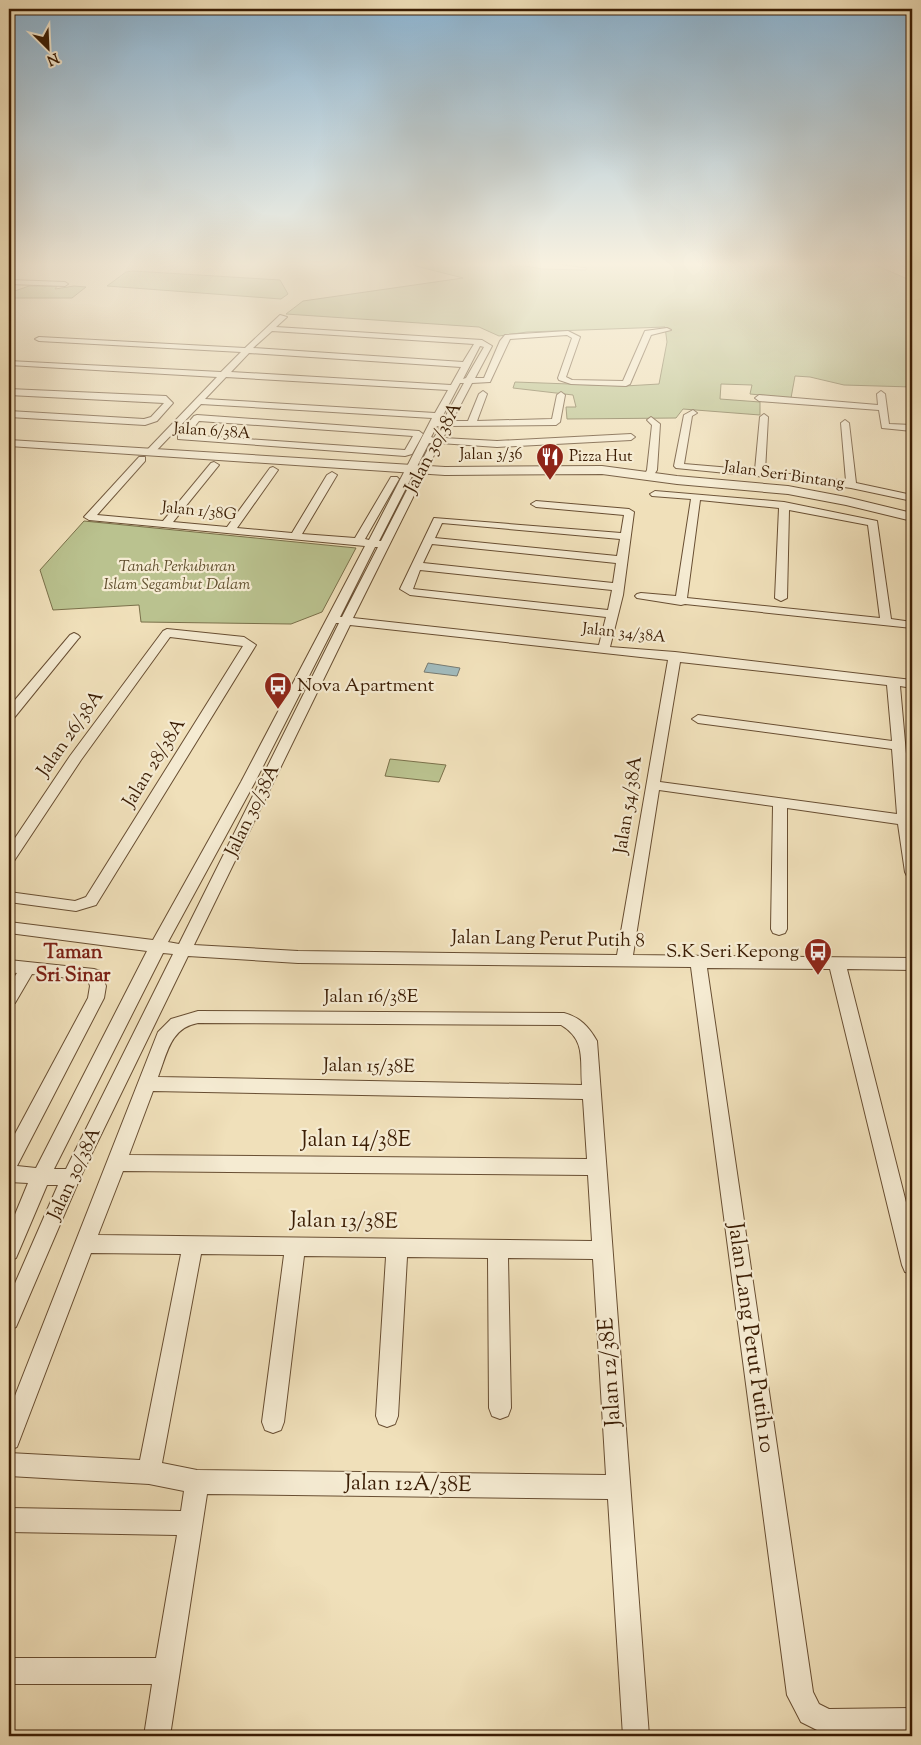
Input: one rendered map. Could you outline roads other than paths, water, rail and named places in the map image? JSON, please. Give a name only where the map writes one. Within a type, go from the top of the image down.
[{"type":"street","points":[[141,344],[466,365]]},
{"type":"street","name":"Jalan 1/38G","points":[[253,344],[200,401],[188,409],[89,517],[378,544]]},
{"type":"street","name":"Jalan 30/38A","points":[[418,466],[424,436],[436,419],[478,344]]},
{"type":"street","name":"Jalan 30/38A","points":[[9,1252],[41,1176],[158,946],[248,782],[332,619],[378,544],[418,466],[437,441],[470,381],[488,346],[484,344]]},
{"type":"street","points":[[9,363],[455,384],[488,380],[502,344]]},
{"type":"street","points":[[573,344],[562,378],[571,382],[626,384],[643,344]]},
{"type":"street","points":[[9,392],[169,401],[168,408],[154,420],[145,422],[9,414]]},
{"type":"street","points":[[471,424],[483,394]]},
{"type":"street","points":[[880,394],[885,426],[912,428]]},
{"type":"street","points":[[200,401],[436,419],[445,424],[471,424],[556,422],[562,395]]},
{"type":"street","points":[[759,398],[882,408]]},
{"type":"street","points":[[168,408],[188,409]]},
{"type":"street","points":[[693,413],[688,415],[679,466],[760,473],[851,485],[912,498]]},
{"type":"street","points":[[760,473],[764,417]]},
{"type":"street","points":[[424,436],[409,452],[405,453],[181,437],[197,418],[424,436],[437,441],[497,444],[631,437]]},
{"type":"street","points":[[651,420],[656,424],[651,473]]},
{"type":"street","points":[[845,423],[851,485]]},
{"type":"street","name":"Jalan 6/38A","points":[[9,436],[150,452]]},
{"type":"street","name":"Jalan 6/38A","points":[[9,444],[418,466]]},
{"type":"street","points":[[166,524],[214,465]]},
{"type":"street","name":"Jalan 3/36","points":[[418,466],[502,472],[594,470],[651,473]]},
{"type":"street","points":[[230,530],[273,470]]},
{"type":"street","name":"Jalan Seri Bintang","points":[[651,473],[793,483],[912,508]]},
{"type":"street","name":"Jalan Seri Bintang","points":[[651,473],[788,490],[846,500],[912,517]]},
{"type":"street","points":[[295,537],[332,475]]},
{"type":"street","points":[[358,542],[394,479]]},
{"type":"street","points":[[655,494],[784,505],[834,513],[873,523],[886,622]]},
{"type":"street","points":[[681,602],[696,496]]},
{"type":"street","points":[[536,504],[628,512],[618,587],[604,648]]},
{"type":"street","points":[[781,598],[784,505]]},
{"type":"street","points":[[612,614],[410,592],[406,589],[438,520],[624,536]]},
{"type":"street","points":[[429,541],[622,560]]},
{"type":"street","name":"Jalan 30/38A","points":[[9,1320],[71,1178],[346,620],[378,544]]},
{"type":"street","points":[[416,566],[618,587]]},
{"type":"street","points":[[640,596],[912,626]]},
{"type":"street","name":"Jalan 34/38A","points":[[332,619],[676,656],[912,684]]},
{"type":"street","name":"Jalan 28/38A","points":[[9,897],[76,906],[92,901],[250,645],[244,641],[168,633]]},
{"type":"street","name":"Jalan 26/38A","points":[[9,858],[75,759],[168,633]]},
{"type":"street","points":[[9,715],[74,637]]},
{"type":"street","name":"Jalan 54/38A","points":[[624,961],[652,785],[676,656]]},
{"type":"street","points":[[893,681],[905,820],[912,872]]},
{"type":"street","points":[[698,719],[899,746]]},
{"type":"street","points":[[652,785],[905,820]]},
{"type":"street","points":[[779,929],[780,802]]},
{"type":"street","name":"Jalan Lang Perut Putih 8","points":[[9,927],[184,950],[298,957],[912,964]]},
{"type":"street","name":"Jalan Lang Perut Putih 10","points":[[698,962],[800,1695],[822,1724]]},
{"type":"street","points":[[837,963],[907,1225],[912,1265]]},
{"type":"street","points":[[9,966],[94,975],[98,986],[96,998],[9,1163]]},
{"type":"street","points":[[9,999],[28,968]]},
{"type":"street","name":"Jalan 16/38E","points":[[147,1084],[167,1032],[179,1022],[198,1017],[564,1019]]},
{"type":"street","name":"Jalan 12/38E","points":[[564,1019],[578,1027],[588,1041],[636,1736]]},
{"type":"street","points":[[9,1439],[147,1084]]},
{"type":"street","name":"Jalan 15/38E","points":[[147,1084],[591,1092]]},
{"type":"street","name":"Jalan 14/38E","points":[[116,1163],[596,1167]]},
{"type":"street","points":[[9,1174],[71,1178]]},
{"type":"street","name":"Jalan 13/38E","points":[[84,1244],[602,1250]]},
{"type":"street","points":[[149,1472],[193,1245]]},
{"type":"street","points":[[273,1422],[295,1246]]},
{"type":"street","points":[[387,1416],[397,1248]]},
{"type":"street","points":[[498,1249],[500,1408]]},
{"type":"street","name":"Jalan 12A/38E","points":[[9,1464],[149,1472],[197,1482],[619,1487]]},
{"type":"street","points":[[157,1736],[197,1482]]},
{"type":"street","points":[[9,1520],[191,1523]]},
{"type":"street","points":[[9,1671],[167,1671]]},
{"type":"street","points":[[822,1724],[912,1721]]},
{"type":"water","points":[[428,663],[460,668],[457,676],[424,672]]},
{"type":"place","name":"Pizza Hut","points":[[550,481]]},
{"type":"place","name":"Nova Apartment","points":[[278,710]]},
{"type":"place","name":"S.K Seri Kepong","points":[[818,976]]},
{"type":"district","name":"Taman Sri Sinar","points":[[73,964]]},
{"type":"park label","name":"Tanah Perkuburan Islam Segambut Dalam","points":[[177,576]]}]
